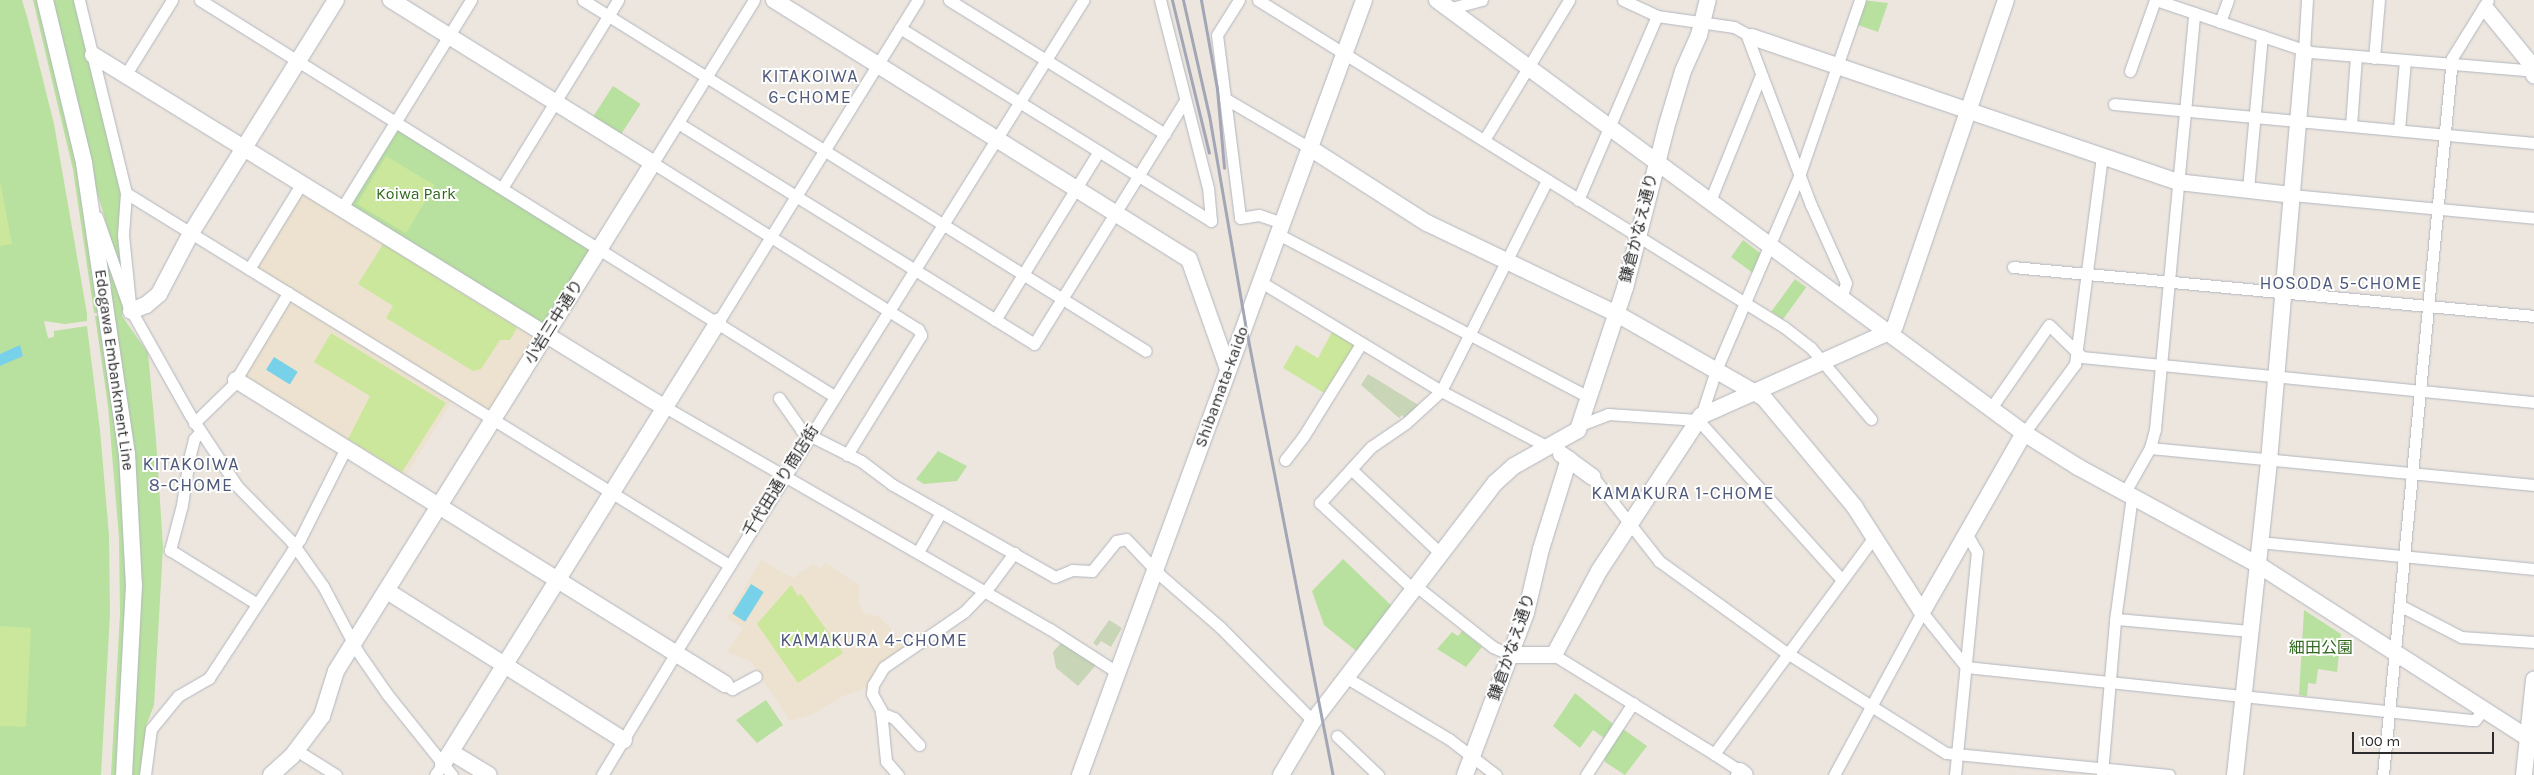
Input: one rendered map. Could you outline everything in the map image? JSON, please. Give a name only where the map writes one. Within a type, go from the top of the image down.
[{"type":"street","name":"Edogawa Embankment Line","points":[[45,0],[65,76],[90,199],[118,384],[131,502],[133,652],[124,775]]},
{"type":"street","points":[[79,0],[126,193],[123,234],[132,297],[130,310]]},
{"type":"street","points":[[126,74],[172,0]]},
{"type":"street","points":[[200,0],[834,396]]},
{"type":"street","points":[[130,310],[146,305],[159,294],[191,233],[336,0]]},
{"type":"street","points":[[391,0],[918,329],[921,335],[847,455]]},
{"type":"street","points":[[342,208],[471,0]]},
{"type":"street","points":[[583,0],[1146,352]]},
{"type":"street","points":[[502,188],[618,0]]},
{"type":"street","name":"小岩三中通り","points":[[271,775],[296,750],[322,716],[336,671],[754,0]]},
{"type":"street","points":[[774,0],[1189,259],[1228,369]]},
{"type":"street","points":[[445,767],[918,0]]},
{"type":"street","points":[[949,0],[1165,134]]},
{"type":"street","name":"千代田通り商店街","points":[[602,775],[809,435],[944,225],[1083,0]]},
{"type":"street","points":[[900,28],[1212,221],[1214,218],[1160,0]]},
{"type":"street","points":[[1239,0],[1217,35],[1240,218],[1259,215],[1280,229],[1589,397]]},
{"type":"street","points":[[1258,0],[1796,336],[1823,363],[1871,419]]},
{"type":"street","name":"Shibamata-kaido","points":[[1080,775],[1364,0]]},
{"type":"street","points":[[1442,4],[1482,0]]},
{"type":"street","points":[[1484,140],[1569,0]]},
{"type":"street","points":[[1623,0],[1657,16],[1734,27],[1750,37],[2178,182],[2534,218]]},
{"type":"street","name":"鎌倉かなえ通り","points":[[1577,429],[1617,314],[1656,162],[1684,71],[1703,23],[1708,0]]},
{"type":"street","points":[[1554,654],[1599,571],[1699,418],[1716,370],[1799,176],[1860,0]]},
{"type":"street","points":[[1281,775],[1313,721],[1415,588],[1440,552],[1495,482],[1514,466],[1577,429],[1608,414],[1699,418],[1757,394],[1889,332],[1898,319],[2006,0]]},
{"type":"street","points":[[2130,71],[2156,0],[2304,50],[2374,58],[2451,64],[2534,72],[2530,63],[2486,3],[2451,64],[2384,775]]},
{"type":"street","points":[[2220,22],[2228,0]]},
{"type":"street","points":[[2235,775],[2249,631],[2269,460],[2307,0]]},
{"type":"street","points":[[2374,58],[2379,0]]},
{"type":"street","points":[[1442,4],[2024,433],[2128,494],[2257,564],[2396,651],[2531,741]]},
{"type":"street","points":[[2102,771],[2128,494],[2150,448],[2155,429],[2194,13]]},
{"type":"street","points":[[1578,200],[1657,16]]},
{"type":"street","points":[[2248,189],[2262,36]]},
{"type":"street","points":[[1750,37],[1760,78],[1799,176],[1846,283],[1841,298]]},
{"type":"street","points":[[93,55],[245,147],[665,408],[918,552],[1118,673]]},
{"type":"street","points":[[2351,126],[2356,56]]},
{"type":"street","points":[[2399,130],[2405,60]]},
{"type":"street","points":[[1710,201],[1760,78]]},
{"type":"street","points":[[1226,99],[1310,148],[1427,223],[1617,314],[1764,398],[1854,506],[1922,612],[1966,667],[2471,720],[2484,709]]},
{"type":"street","points":[[678,122],[1034,344],[1184,102]]},
{"type":"street","points":[[2114,104],[2534,142]]},
{"type":"street","points":[[995,320],[1099,151]]},
{"type":"street","points":[[1834,775],[1922,612],[2024,433],[2075,364],[2102,157]]},
{"type":"street","points":[[1547,180],[1472,333],[1441,391],[1406,423],[1371,447],[1320,503],[1415,588],[1493,647],[1511,655],[1554,654],[1714,754],[1740,774]]},
{"type":"street","points":[[249,269],[302,183]]},
{"type":"street","points":[[126,193],[613,496],[729,565]]},
{"type":"street","points":[[90,199],[130,310],[197,427],[237,486],[294,547],[323,586],[353,643],[387,694],[445,767],[489,775]]},
{"type":"street","points":[[2013,267],[2284,290],[2534,316]]},
{"type":"street","points":[[1260,282],[1441,391],[1569,459],[1593,478],[1659,561],[1788,654],[1946,753],[2102,771],[2169,775]]},
{"type":"street","points":[[257,604],[170,550],[182,506],[189,459],[197,427],[236,380],[288,293]]},
{"type":"street","points":[[1991,408],[2049,325],[2077,355],[2534,402]]},
{"type":"street","points":[[1285,460],[1303,437],[1361,344]]},
{"type":"street","points":[[236,380],[732,689],[756,676]]},
{"type":"street","points":[[779,398],[801,430],[1054,577],[1072,570],[1092,571],[1116,541],[1126,539],[1155,570],[1220,627],[1313,721]]},
{"type":"street","points":[[1699,418],[1842,580]]},
{"type":"street","points":[[145,775],[151,729],[178,696],[209,678],[294,547],[346,448]]},
{"type":"street","points":[[2150,448],[2534,485]]},
{"type":"street","name":"鎌倉かなえ通り","points":[[1465,775],[1526,613],[1541,549],[1569,459]]},
{"type":"street","points":[[1351,469],[1440,552]]},
{"type":"street","points":[[918,552],[941,512]]},
{"type":"street","points":[[1955,775],[1977,552],[1967,535]]},
{"type":"street","points":[[1714,754],[1874,537]]},
{"type":"street","points":[[2260,542],[2534,569]]},
{"type":"street","points":[[898,775],[886,761],[881,713],[872,692],[884,667],[964,612],[984,592],[1014,554]]},
{"type":"street","points":[[387,591],[624,740]]},
{"type":"street","points":[[2401,606],[2461,637],[2534,642]]},
{"type":"street","points":[[2117,619],[2249,631]]},
{"type":"street","points":[[1347,678],[1449,739],[1496,775]]},
{"type":"street","points":[[2524,775],[2531,741],[2534,680]]},
{"type":"street","points":[[1586,775],[1633,703]]},
{"type":"street","points":[[881,713],[894,718],[919,746]]},
{"type":"street","points":[[1337,736],[1378,775]]},
{"type":"street","points":[[296,750],[336,775]]},
{"type":"shaded area","points":[[306,192],[535,336],[536,341],[488,412],[259,269],[259,263],[301,194]]},
{"type":"shaded area","points":[[290,300],[452,401],[404,478],[242,377]]},
{"type":"shaded area","points":[[761,560],[793,578],[813,564],[820,569],[825,563],[859,585],[859,602],[863,613],[880,617],[907,647],[869,687],[843,696],[811,715],[790,721],[751,662],[727,652],[743,628],[727,618]]},
{"type":"green space","points":[[0,0],[22,0],[28,20],[54,124],[87,314],[87,321],[65,324],[44,321],[48,338],[54,337],[54,331],[87,326],[100,430],[109,535],[110,614],[101,775],[0,775],[0,366],[23,355],[19,346],[0,354]]},
{"type":"green space","points":[[33,0],[40,0],[70,117],[102,312],[94,313],[73,170]]},
{"type":"green space","points":[[51,0],[75,0],[121,188],[128,295],[93,179]]},
{"type":"green space","points":[[1862,0],[1888,3],[1878,32],[1855,24]]},
{"type":"green space","points":[[613,86],[641,104],[619,137],[592,119]]},
{"type":"green space","name":"Koiwa Park","points":[[397,130],[590,250],[542,326],[350,205]]},
{"type":"green space","points":[[386,156],[435,185],[406,233],[357,204]]},
{"type":"green space","points":[[0,181],[12,244],[0,246]]},
{"type":"green space","points":[[1743,240],[1760,253],[1753,273],[1731,257]]},
{"type":"green space","points":[[102,242],[123,307],[122,316],[148,353],[156,440],[163,547],[154,705],[146,726],[141,775],[129,775],[140,595]]},
{"type":"green space","points":[[383,244],[517,328],[510,340],[500,340],[481,369],[473,371],[386,318],[393,306],[358,284]]},
{"type":"green space","points":[[1795,279],[1806,287],[1783,320],[1771,311]]},
{"type":"green space","points":[[103,315],[118,425],[128,578],[119,775],[111,775],[120,614],[119,538],[108,406],[95,316]]},
{"type":"green space","points":[[1332,332],[1353,344],[1353,348],[1324,393],[1283,368],[1296,345],[1318,358]]},
{"type":"green space","points":[[331,333],[446,403],[402,472],[348,439],[370,396],[314,362]]},
{"type":"green space","points":[[1368,374],[1420,406],[1406,419],[1402,415],[1399,418],[1361,385]]},
{"type":"green space","points":[[938,451],[967,466],[957,481],[924,484],[916,479]]},
{"type":"green space","points":[[1343,559],[1394,608],[1360,654],[1324,625],[1312,591]]},
{"type":"green space","points":[[791,585],[798,596],[801,594],[843,653],[798,683],[757,624]]},
{"type":"green space","name":"細田公園","points":[[2304,610],[2341,634],[2337,672],[2318,669],[2316,684],[2308,683],[2307,696],[2299,695]]},
{"type":"green space","points":[[1109,620],[1122,628],[1111,647],[1101,641],[1097,646],[1093,643]]},
{"type":"green space","points":[[0,626],[31,628],[26,727],[0,726]]},
{"type":"green space","points":[[1462,631],[1482,647],[1466,667],[1437,649],[1452,632],[1458,636]]},
{"type":"green space","points":[[1062,642],[1096,665],[1078,686],[1056,668],[1053,652]]},
{"type":"green space","points":[[1575,693],[1613,724],[1604,738],[1593,730],[1580,748],[1553,726]]},
{"type":"green space","points":[[766,700],[783,725],[757,743],[736,720]]},
{"type":"green space","points":[[1623,729],[1647,746],[1625,775],[1605,762],[1604,755]]},
{"type":"water","points":[[20,345],[23,356],[0,366],[0,354]]},
{"type":"water","points":[[274,357],[298,372],[290,385],[266,370]]},
{"type":"water","points":[[751,584],[764,592],[745,622],[732,614]]},
{"type":"railway","points":[[1172,0],[1209,153]]},
{"type":"railway","points":[[1183,0],[1209,115],[1245,324],[1333,775]]},
{"type":"railway","points":[[1201,0],[1217,89],[1224,168]]},
{"type":"district","name":"KITAKOIWA 6-CHOME","points":[[810,87]]},
{"type":"district","name":"HOSODA 5-CHOME","points":[[2341,283]]},
{"type":"district","name":"KITAKOIWA 8-CHOME","points":[[191,475]]},
{"type":"district","name":"KAMAKURA 1-CHOME","points":[[1683,493]]},
{"type":"district","name":"KAMAKURA 4-CHOME","points":[[874,640]]}]
